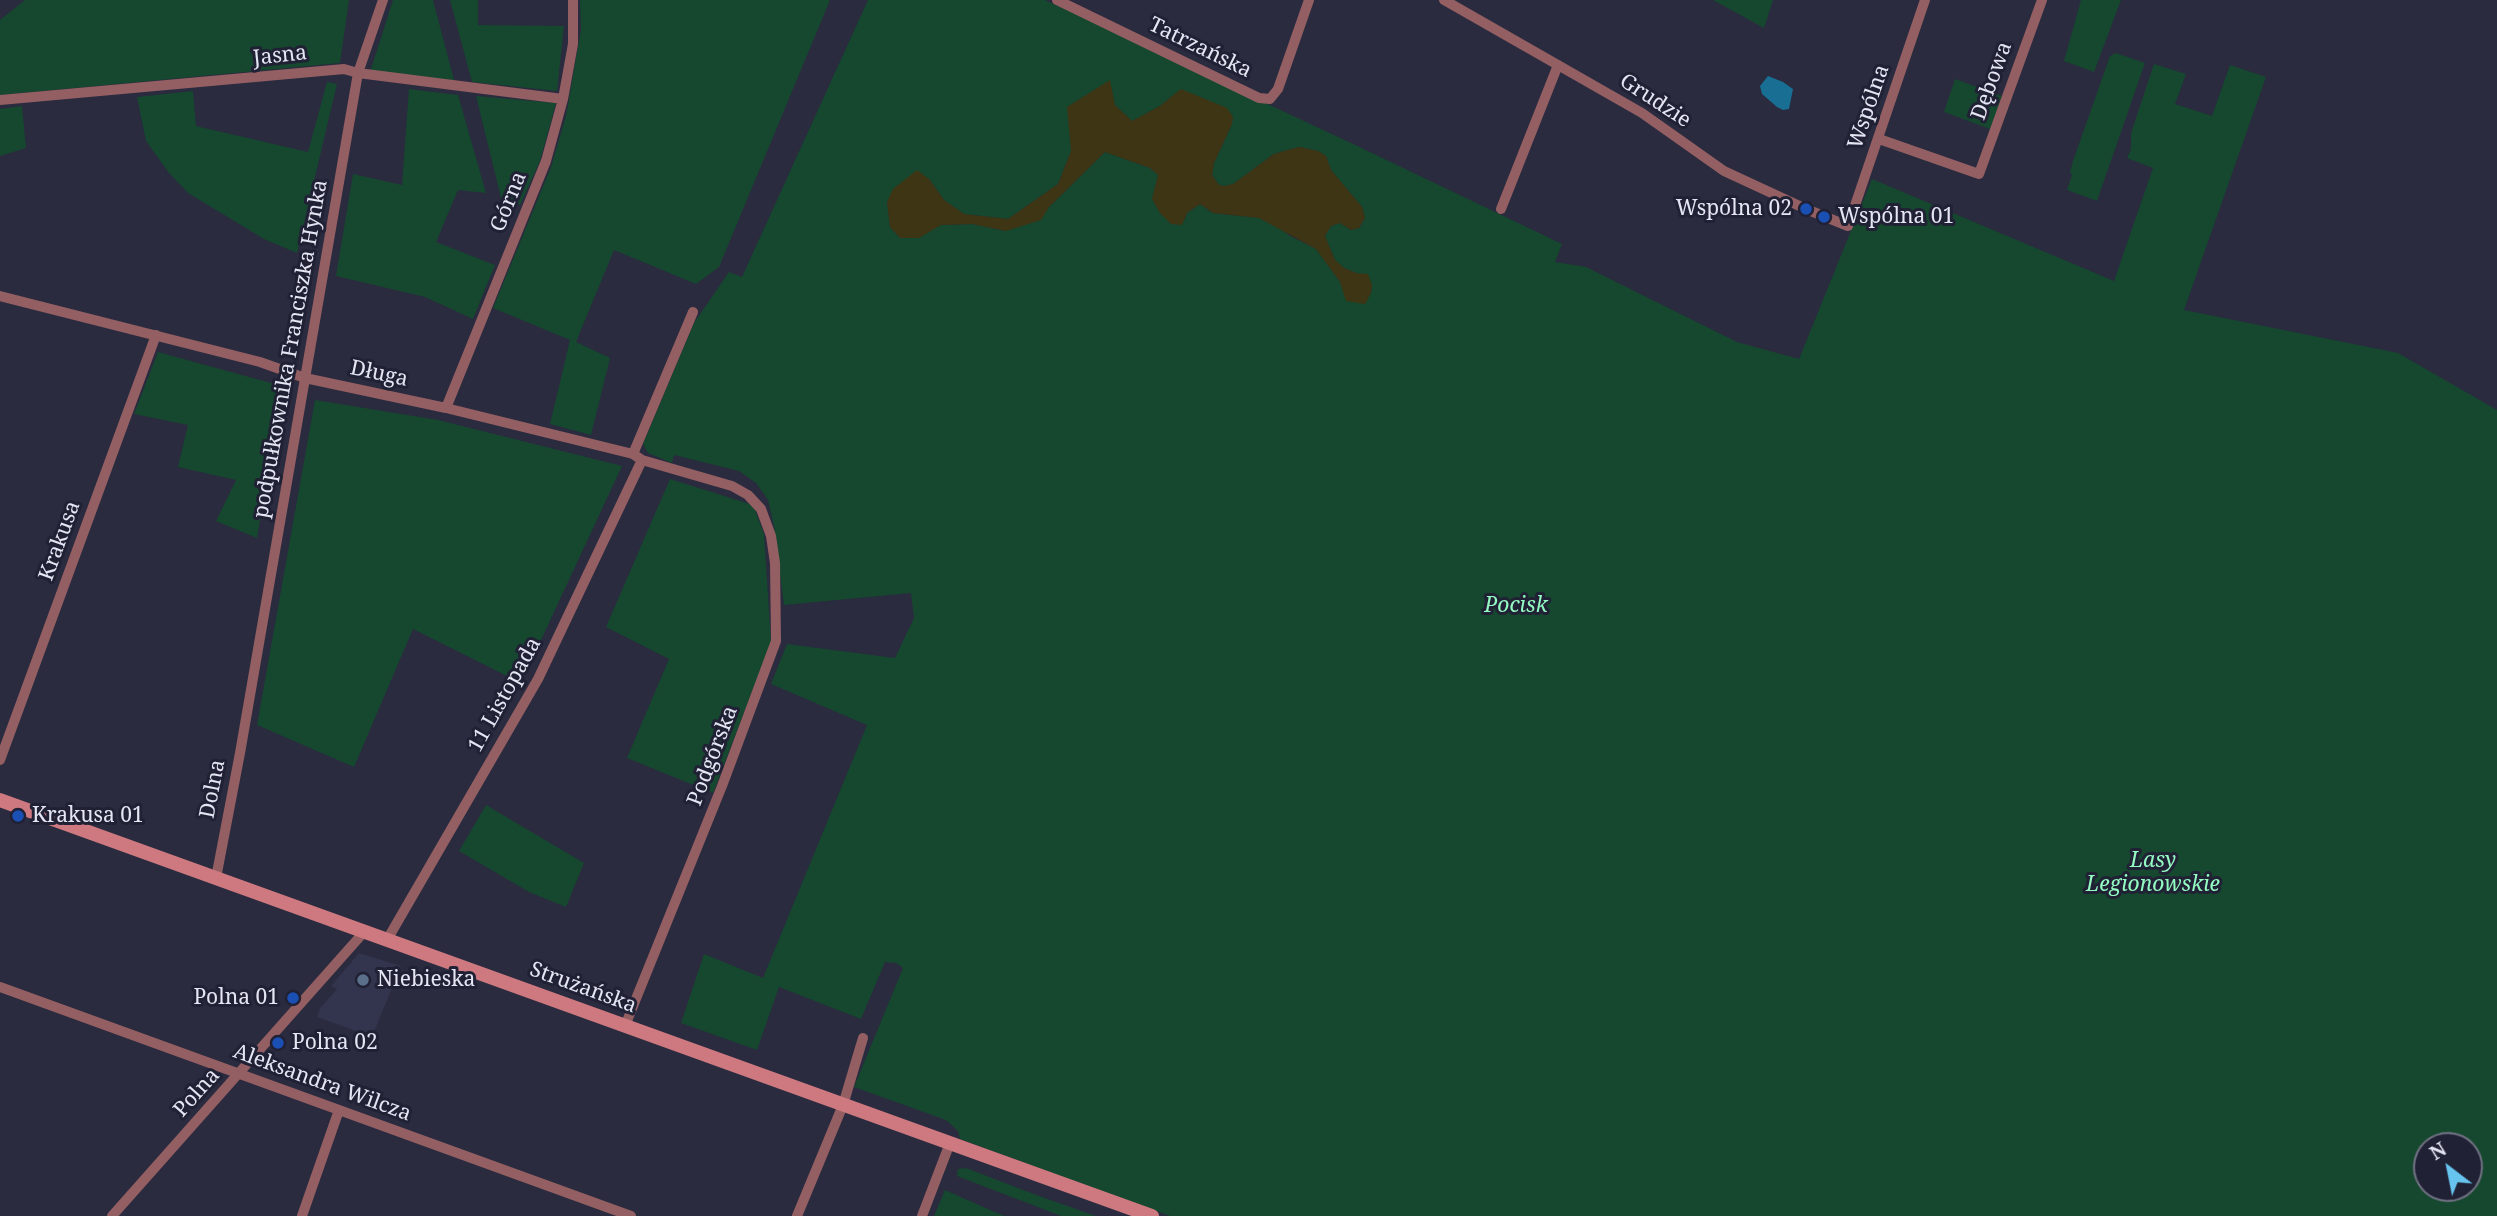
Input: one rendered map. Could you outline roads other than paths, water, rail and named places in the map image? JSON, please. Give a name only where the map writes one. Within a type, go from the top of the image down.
[{"type":"main road","name":"Strużańska","points":[[0,800],[1152,1216]]},
{"type":"street","name":"podpułkownika Franciszka Hynka","points":[[247,707],[358,73],[383,0]]},
{"type":"street","name":"Górna","points":[[446,408],[539,181],[563,99],[573,44],[573,0]]},
{"type":"street","name":"Tatrzańska","points":[[1057,0],[1259,98],[1269,99],[1278,89],[1309,0]]},
{"type":"street","name":"Grudzie","points":[[1444,0],[1642,113],[1724,171],[1848,226]]},
{"type":"street","name":"Wspólna","points":[[1848,226],[1926,0]]},
{"type":"street","name":"Dębowa","points":[[1880,139],[1979,174],[2042,0]]},
{"type":"street","points":[[1501,209],[1558,65]]},
{"type":"street","name":"Jasna","points":[[0,100],[344,69],[563,99]]},
{"type":"street","name":"Długa","points":[[0,296],[260,362],[304,378],[446,408],[637,457],[732,486],[748,495]]},
{"type":"street","name":"11 Listopada","points":[[387,940],[538,679],[637,457],[693,312]]},
{"type":"street","name":"Krakusa","points":[[0,760],[156,335]]},
{"type":"street","name":"Podgórska","points":[[625,1026],[722,786],[776,640],[775,563],[771,536],[761,509],[748,495]]},
{"type":"street","name":"Dolna","points":[[216,878],[247,707]]},
{"type":"street","name":"Polna","points":[[112,1216],[364,932]]},
{"type":"street","name":"Aleksandra Wilcza","points":[[0,987],[631,1216]]},
{"type":"street","points":[[797,1216],[843,1105],[863,1038]]},
{"type":"street","points":[[302,1216],[338,1110]]},
{"type":"street","points":[[922,1216],[950,1143]]},
{"type":"water","points":[[1768,76],[1793,89],[1789,109],[1777,107],[1762,94],[1760,86]]},
{"type":"place","name":"Wspólna 02","points":[[1806,209]]},
{"type":"place","name":"Wspólna 01","points":[[1824,217]]},
{"type":"place","name":"Krakusa 01","points":[[18,816]]},
{"type":"place","name":"Niebieska","points":[[363,980]]},
{"type":"place","name":"Polna 01","points":[[293,998]]},
{"type":"place","name":"Polna 02","points":[[278,1043]]},
{"type":"park label","name":"Pocisk","points":[[1516,606]]},
{"type":"park label","name":"Lasy Legionowskie","points":[[2153,873]]}]
